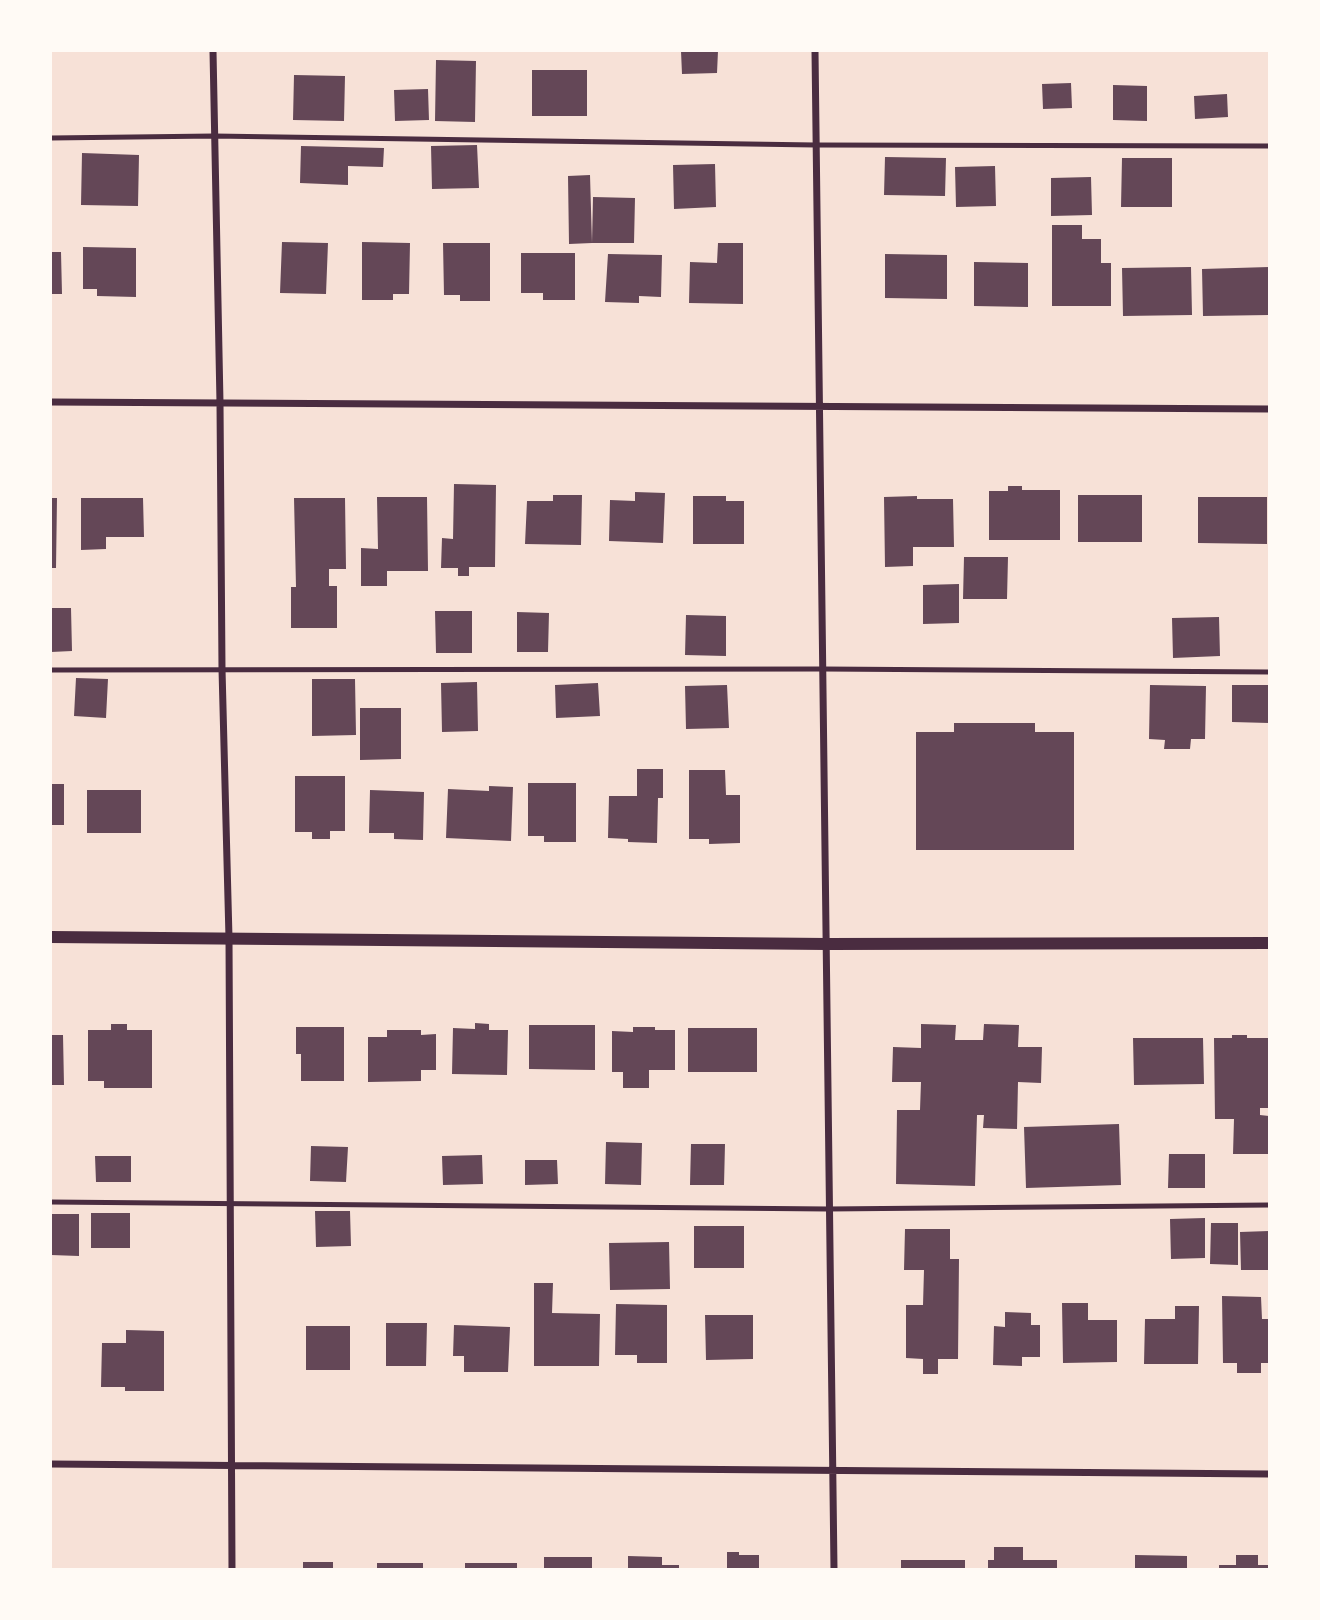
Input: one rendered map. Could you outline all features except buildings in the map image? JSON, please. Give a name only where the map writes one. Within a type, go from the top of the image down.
[{"type":"street","points":[[213,51],[222,669],[229,939],[229,1466],[232,1569]]},
{"type":"street","points":[[815,51],[834,1569]]},
{"type":"street","points":[[51,402],[1269,409]]},
{"type":"street","points":[[51,937],[827,944],[1269,943]]},
{"type":"street","points":[[51,1464],[1269,1474]]},
{"type":"lane","points":[[51,138],[214,136],[815,145],[1269,146]]},
{"type":"lane","points":[[51,670],[823,669],[1269,672]]},
{"type":"lane","points":[[51,1202],[828,1209],[1269,1205]]}]
